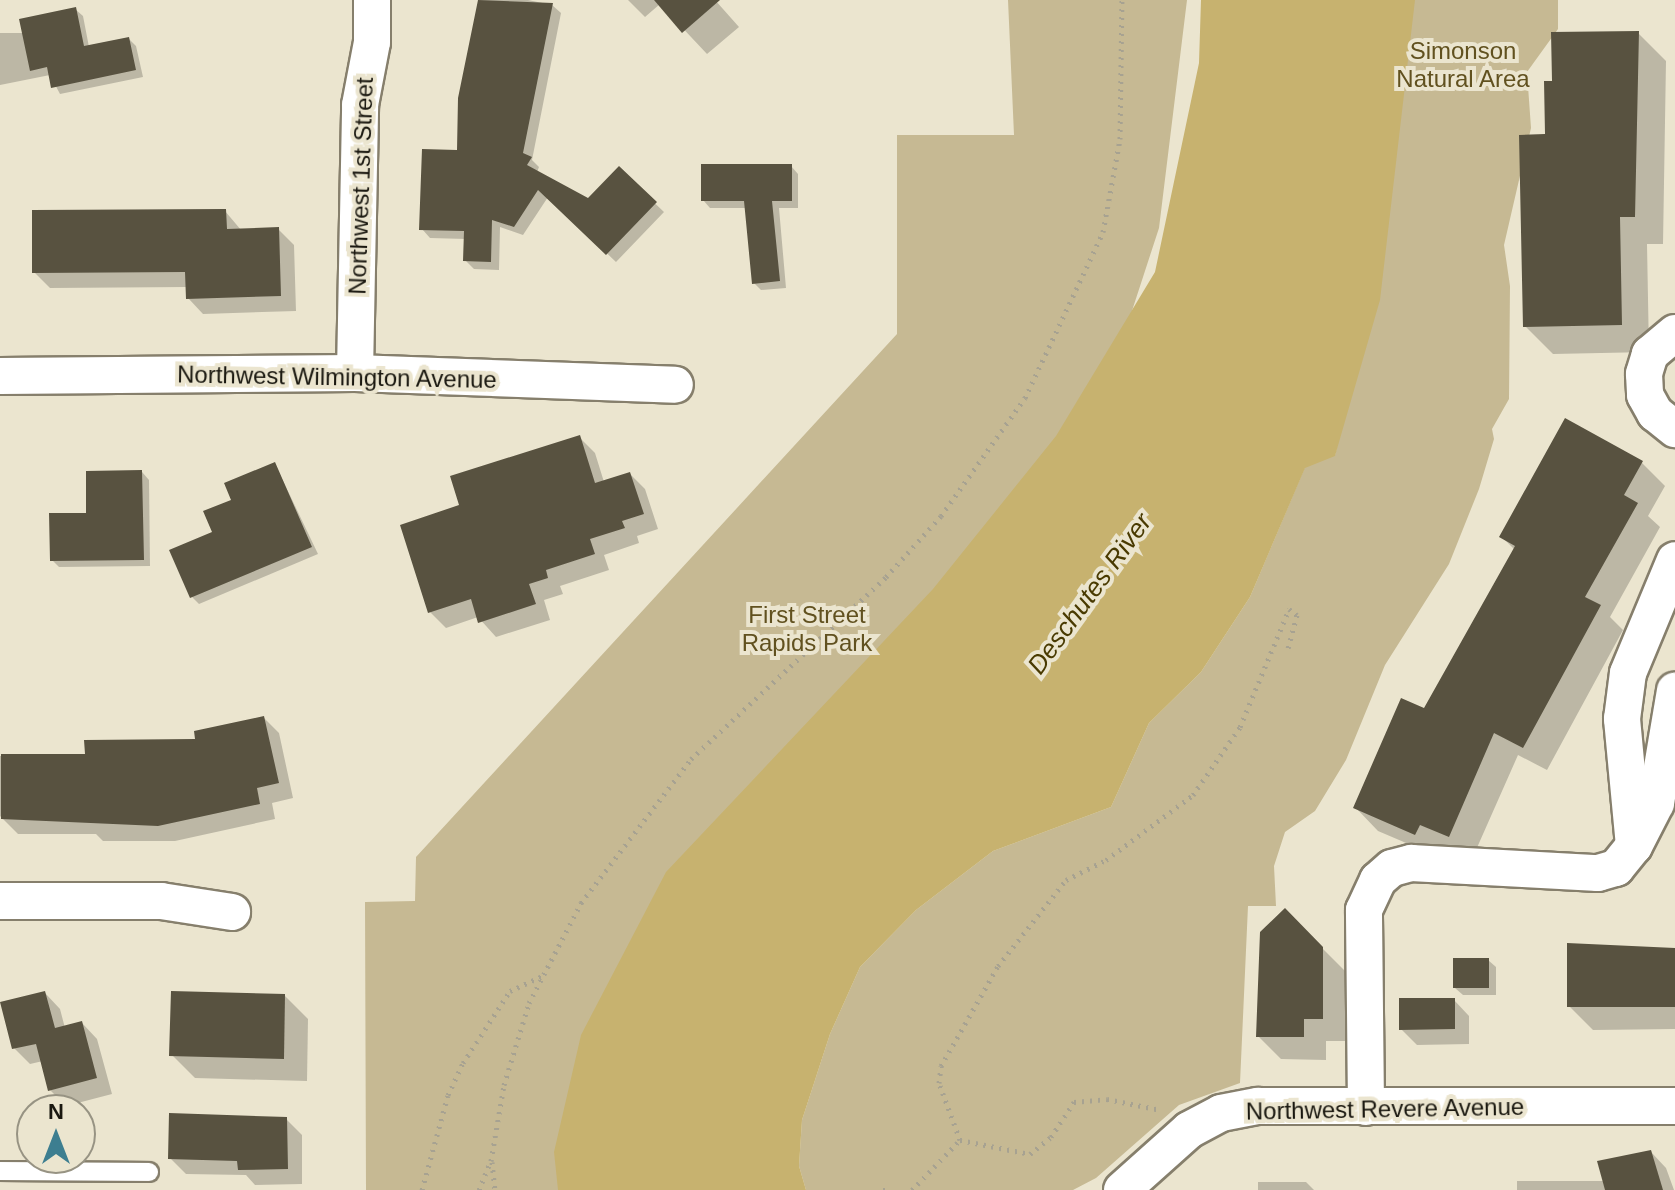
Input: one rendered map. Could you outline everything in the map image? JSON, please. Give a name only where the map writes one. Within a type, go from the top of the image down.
[{"type":"street","name":"Northwest 1st Street","points":[[355,373],[360,105],[372,42],[372,0]]},
{"type":"street","points":[[1675,333],[1650,354],[1644,374],[1655,413],[1675,429]]},
{"type":"street","name":"Northwest Wilmington Avenue","points":[[0,376],[355,373],[675,385]]},
{"type":"street","points":[[1634,846],[1622,719],[1628,673],[1675,560]]},
{"type":"street","points":[[1366,1107],[1364,910],[1378,880],[1392,868],[1411,863],[1598,873],[1616,868],[1634,846],[1656,803],[1675,691]]},
{"type":"street","points":[[0,901],[161,901],[232,912]]},
{"type":"street","name":"Northwest Revere Avenue","points":[[1122,1190],[1189,1130],[1221,1113],[1258,1106],[1675,1106]]},
{"type":"lane","points":[[0,1171],[149,1172]]},
{"type":"path","points":[[479,1190],[491,1161],[504,1085],[529,1003],[581,903],[691,759],[886,577],[941,516],[1025,398],[1103,232],[1120,139],[1122,0]]},
{"type":"path","points":[[960,1140],[939,1083],[941,1066],[998,966],[1066,880],[1106,860],[1193,795],[1240,727],[1289,609],[1297,615],[1287,653]]},
{"type":"path","points":[[422,1190],[448,1095],[463,1063],[510,991],[543,975]]},
{"type":"path","points":[[960,1140],[1030,1154],[1051,1137],[1063,1111],[1074,1102],[1107,1099],[1146,1103],[1189,1130]]},
{"type":"path","points":[[912,1190],[960,1140]]},
{"type":"path","points":[[491,1161],[495,1190]]},
{"type":"green space","name":"First Street Rapids Park","points":[[1008,0],[1187,0],[1159,228],[1129,320],[605,1190],[366,1190],[365,902],[415,901],[416,857],[897,334],[897,135],[1014,135]]},
{"type":"green space","name":"Simonson Natural Area","points":[[1363,0],[1558,0],[1558,29],[1527,72],[1531,128],[1504,245],[1510,286],[1509,399],[1492,429],[1494,439],[1479,489],[1449,564],[1385,665],[1346,760],[1315,811],[1285,832],[1274,866],[1276,906],[1248,906],[1240,1083],[1179,1105],[1096,1178],[1073,1190],[806,1190],[799,1166],[802,1120],[830,1034],[860,967],[916,910],[993,851],[1111,807],[1149,723],[1201,672],[1250,597],[1305,467],[1335,455],[1350,395]]},
{"type":"water","name":"Deschutes River","points":[[1201,0],[1415,0],[1380,300],[1335,456],[1305,468],[1250,597],[1201,672],[1149,723],[1111,807],[993,851],[916,910],[860,967],[830,1034],[802,1120],[799,1166],[806,1190],[558,1190],[554,1152],[581,1035],[666,872],[933,589],[1056,436],[1155,272],[1199,63]]},
{"type":"building","points":[[478,0],[553,3],[523,153],[532,157],[527,165],[588,198],[619,166],[657,202],[606,255],[538,190],[514,227],[492,220],[491,262],[463,261],[464,231],[419,230],[422,149],[457,150],[458,98]]},
{"type":"building","points":[[654,0],[720,0],[682,33]]},
{"type":"building","points":[[76,7],[84,46],[129,37],[136,70],[51,88],[47,67],[30,71],[19,19]]},
{"type":"building","points":[[1639,31],[1635,217],[1620,217],[1622,325],[1523,327],[1519,135],[1545,134],[1544,81],[1552,81],[1551,32]]},
{"type":"building","points":[[701,164],[792,164],[792,201],[772,201],[780,281],[752,284],[744,201],[701,201]]},
{"type":"building","points":[[226,209],[227,229],[279,227],[281,296],[186,299],[185,272],[32,273],[32,210]]},
{"type":"building","points":[[1565,418],[1643,461],[1624,495],[1638,503],[1585,597],[1601,605],[1523,748],[1494,733],[1449,837],[1420,825],[1415,835],[1353,808],[1401,698],[1424,708],[1515,546],[1499,537]]},
{"type":"building","points":[[580,435],[595,483],[630,472],[644,514],[622,521],[625,528],[590,539],[595,554],[546,570],[548,578],[529,584],[536,604],[478,623],[471,599],[428,613],[400,525],[459,505],[450,476]]},
{"type":"building","points":[[275,462],[312,547],[190,598],[169,550],[212,532],[203,511],[231,500],[224,483]]},
{"type":"building","points":[[142,470],[144,560],[50,561],[49,513],[86,513],[86,471]]},
{"type":"building","points":[[264,716],[279,783],[257,788],[260,804],[158,826],[1,819],[1,754],[85,754],[84,740],[195,739],[194,731]]},
{"type":"building","points":[[1285,908],[1323,947],[1323,1019],[1304,1019],[1304,1037],[1256,1037],[1260,932]]},
{"type":"building","points":[[1567,943],[1675,948],[1675,1007],[1567,1007]]},
{"type":"building","points":[[1453,958],[1489,958],[1489,988],[1453,988]]},
{"type":"building","points":[[45,991],[55,1028],[82,1021],[97,1078],[48,1091],[36,1044],[12,1049],[0,1002]]},
{"type":"building","points":[[171,991],[285,994],[284,1059],[169,1056]]},
{"type":"building","points":[[1399,998],[1455,998],[1455,1029],[1399,1030]]},
{"type":"building","points":[[169,1113],[287,1117],[288,1169],[238,1170],[237,1161],[168,1159]]},
{"type":"building","points":[[1651,1150],[1663,1190],[1605,1190],[1597,1161]]}]
